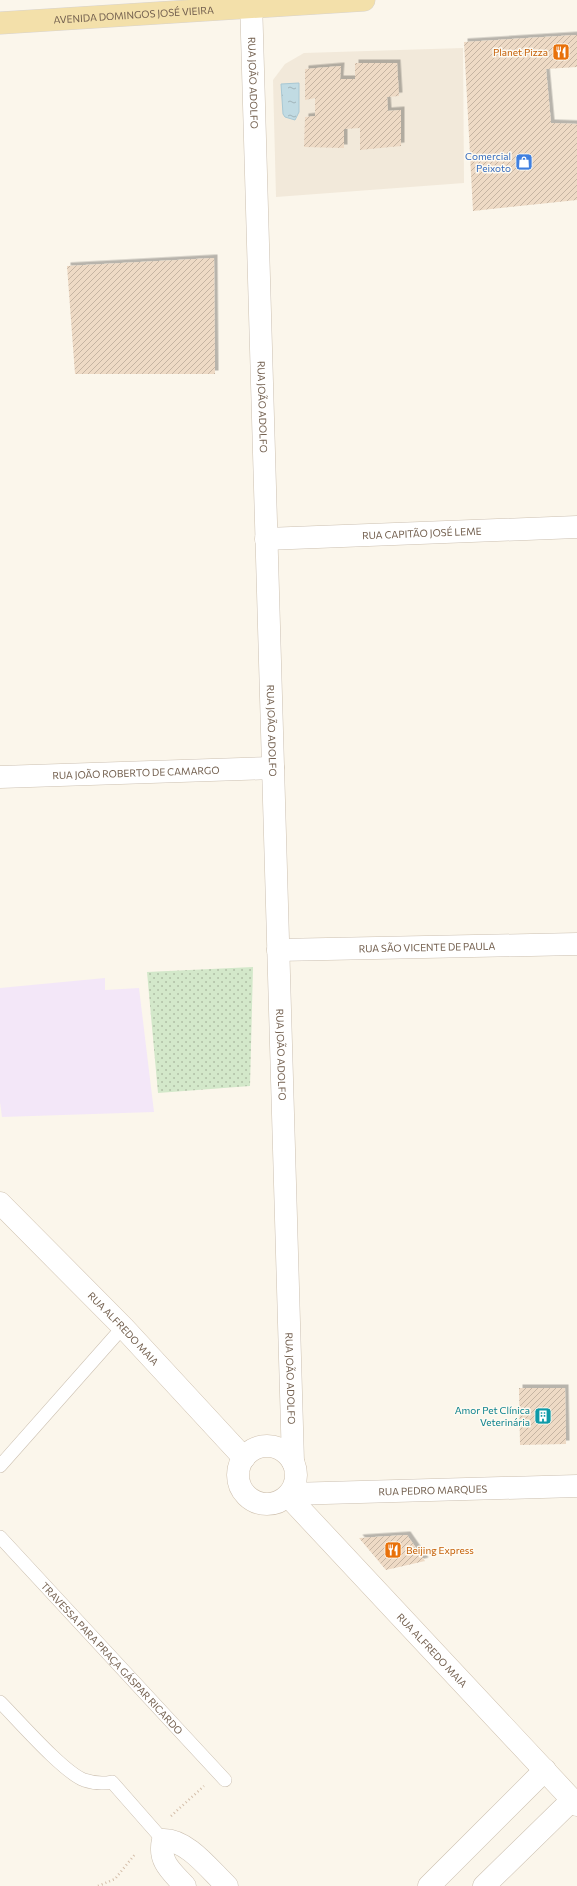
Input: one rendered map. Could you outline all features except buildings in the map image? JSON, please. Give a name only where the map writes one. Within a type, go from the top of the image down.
[{"type":"main road","name":"AVENIDA DOMINGOS JOSÉ VIEIRA","points":[[0,23],[251,4],[364,0]]},
{"type":"street","name":"RUA JOÃO ADOLFO","points":[[251,4],[293,1462]]},
{"type":"street","name":"RUA CAPITÃO JOSÉ LEME","points":[[266,539],[577,527]]},
{"type":"street","name":"RUA JOÃO ROBERTO DE CAMARGO","points":[[0,777],[273,768]]},
{"type":"street","name":"RUA SÃO VICENTE DE PAULA","points":[[278,950],[577,944]]},
{"type":"street","name":"RUA ALFREDO MAIA","points":[[0,1203],[123,1327],[244,1458]]},
{"type":"street","points":[[274,1446],[284,1450],[293,1462],[296,1476],[295,1486],[289,1495],[274,1504],[264,1505],[247,1497],[241,1489],[238,1480],[238,1470],[246,1453],[255,1448],[274,1446]]},
{"type":"street","name":"RUA PEDRO MARQUES","points":[[289,1495],[577,1486]]},
{"type":"street","name":"RUA ALFREDO MAIA","points":[[289,1495],[575,1802]]},
{"type":"street","points":[[429,1886],[545,1770]]},
{"type":"street","points":[[484,1886],[575,1802]]},
{"type":"street","points":[[185,1886],[168,1868],[160,1851],[159,1835],[183,1844],[227,1886]]},
{"type":"lane","points":[[0,1466],[123,1327]]},
{"type":"lane","name":"TRAVESSA PARA PRAÇA GÁSPAR RICARDO","points":[[0,1537],[221,1776]]},
{"type":"lane","points":[[0,1702],[63,1765],[78,1776],[84,1780],[102,1784],[112,1782],[159,1835]]},
{"type":"path","points":[[98,1886],[115,1879],[221,1776]]},
{"type":"shaded area","points":[[463,48],[464,183],[276,197],[273,80],[285,64],[304,53]]},
{"type":"shaded area","points":[[105,978],[105,990],[139,988],[154,1112],[2,1117],[0,1102],[0,988]]},
{"type":"green space","points":[[253,967],[250,1086],[158,1093],[147,972]]},
{"type":"water","points":[[299,83],[299,112],[295,120],[285,117],[283,114],[281,84]]},
{"type":"place","name":"Planet Pizza","points":[[561,52]]},
{"type":"place","name":"Comercial Peixoto","points":[[524,162]]},
{"type":"place","name":"Amor Pet Clínica Veterinária","points":[[543,1416]]},
{"type":"place","name":"Beijing Express","points":[[393,1550]]}]
